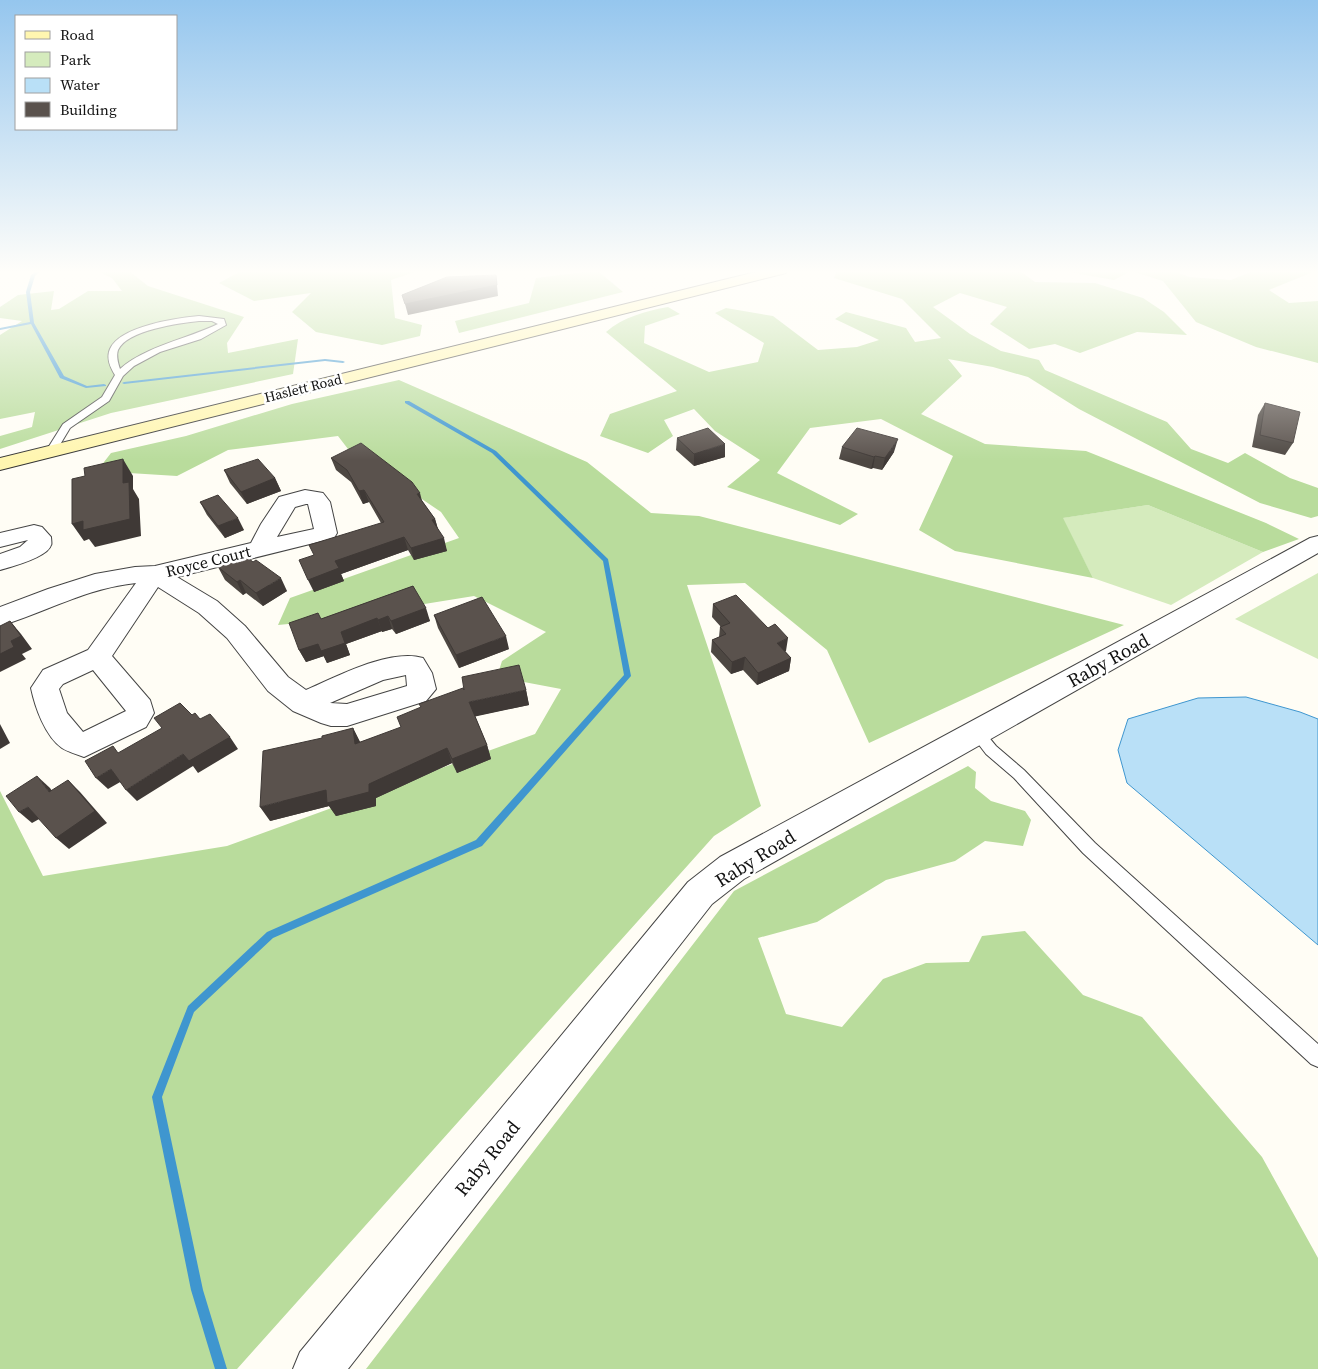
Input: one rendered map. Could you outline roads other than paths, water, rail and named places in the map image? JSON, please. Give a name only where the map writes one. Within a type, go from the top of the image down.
[{"type":"main road","name":"Haslett Road","points":[[0,464],[523,334]]},
{"type":"street","points":[[0,540],[34,532],[40,537],[40,545],[28,552],[0,562]]},
{"type":"street","name":"Raby Road","points":[[317,1369],[700,893],[732,868],[1318,543]]},
{"type":"street","name":"Royce Court","points":[[0,617],[93,583],[140,574],[155,574],[261,547]]},
{"type":"street","points":[[97,657],[155,574],[208,607],[229,626],[278,684],[304,703]]},
{"type":"lane","points":[[119,375],[114,367],[113,354],[117,344],[133,334]]},
{"type":"lane","points":[[51,451],[66,426],[106,399],[119,375],[131,364],[157,350],[202,334]]},
{"type":"lane","points":[[977,733],[991,750],[1019,774],[1089,848],[1318,1057]]},
{"type":"water","points":[[1246,697],[1318,719],[1318,945],[1127,783],[1118,750],[1128,719],[1198,698]]},
{"type":"waterway","points":[[38,334],[62,377],[86,387],[104,385]]},
{"type":"waterway","points":[[124,383],[325,360],[343,362]]},
{"type":"waterway","points":[[221,1369],[197,1290],[157,1097],[191,1009],[270,935],[479,843],[628,676],[606,560],[494,452],[407,402]]}]
